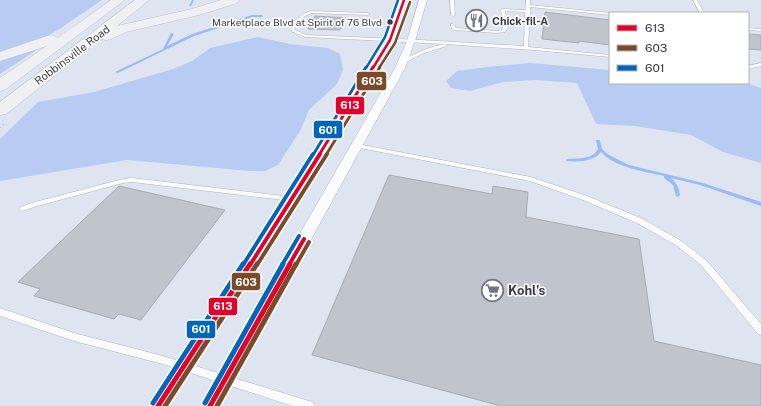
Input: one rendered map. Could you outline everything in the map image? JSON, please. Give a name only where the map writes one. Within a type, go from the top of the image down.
[{"type":"highway","name":"Robbinsville Road","points":[[0,86],[119,0]]},
{"type":"highway","name":"Robbinsville Road","points":[[0,110],[143,0]]},
{"type":"highway","points":[[82,47],[122,29],[195,12],[233,0]]},
{"type":"highway","points":[[0,57],[75,32]]},
{"type":"street","points":[[158,406],[292,199],[390,40],[404,0]]},
{"type":"street","points":[[210,406],[357,146],[402,63],[411,41],[423,0]]},
{"type":"lane","points":[[452,0],[453,15]]},
{"type":"lane","points":[[526,48],[529,11],[528,0]]},
{"type":"lane","points":[[695,0],[701,12]]},
{"type":"lane","points":[[529,6],[609,14]]},
{"type":"lane","points":[[504,16],[503,10],[529,11]]},
{"type":"lane","points":[[368,14],[312,12],[304,15],[295,24],[293,31],[305,36],[557,50],[609,56]]},
{"type":"lane","points":[[452,25],[454,29],[470,31],[500,32],[506,28]]},
{"type":"lane","points":[[749,29],[761,30]]},
{"type":"lane","points":[[402,63],[425,50],[455,44]]},
{"type":"lane","points":[[749,68],[761,64]]},
{"type":"lane","points":[[357,146],[531,179],[585,198],[640,221],[680,244],[704,263],[761,330]]},
{"type":"lane","points":[[23,209],[35,204],[132,180],[292,199]]},
{"type":"lane","points":[[0,312],[74,337],[225,379],[309,406]]},
{"type":"shaded area","points":[[0,0],[102,0],[44,38],[0,54]]},
{"type":"shaded area","points":[[258,37],[290,44],[328,48],[340,54],[343,70],[337,84],[309,110],[300,131],[278,165],[265,171],[250,171],[127,160],[0,181],[0,139],[38,102],[94,92],[173,69],[192,61],[210,48]]},
{"type":"shaded area","points":[[32,49],[35,51],[0,74],[0,59]]},
{"type":"shaded area","points":[[530,63],[609,70],[609,84],[749,84],[761,88],[761,163],[723,152],[691,135],[635,126],[596,124],[577,83],[535,80],[503,82],[470,91],[451,88],[446,81],[457,71]]},
{"type":"building","points":[[545,12],[609,20],[609,45],[579,41],[579,43],[542,39]]},
{"type":"building","points":[[315,16],[346,18],[340,30],[308,29]]},
{"type":"building","points":[[749,34],[761,35],[761,50],[749,49]]},
{"type":"building","name":"Kohl's","points":[[389,175],[492,194],[493,186],[528,192],[526,217],[639,239],[654,341],[761,365],[761,406],[501,406],[312,355]]},
{"type":"building","points":[[119,186],[225,210],[141,320],[119,314],[114,319],[34,296],[40,289],[18,282]]},
{"type":"waterway","points":[[190,5],[193,0]]},
{"type":"waterway","points":[[117,72],[193,35],[253,16],[262,16]]},
{"type":"waterway","points":[[164,49],[172,34]]},
{"type":"waterway","points":[[598,141],[600,149]]},
{"type":"waterway","points":[[568,160],[595,156],[600,149]]},
{"type":"waterway","points":[[600,149],[607,156],[628,166],[701,184],[761,204]]},
{"type":"waterway","points":[[666,177],[675,184],[678,195]]},
{"type":"transit line","name":"601","points":[[153,403],[273,219],[385,37],[398,0]]},
{"type":"transit line","name":"613","points":[[158,406],[278,222],[390,40],[404,0]]},
{"type":"transit line","name":"603","points":[[165,406],[283,225],[395,43],[410,2]]},
{"type":"transit line","name":"601","points":[[205,403],[299,236]]},
{"type":"transit line","name":"613","points":[[210,406],[304,239]]},
{"type":"transit line","name":"603","points":[[217,406],[309,242]]},
{"type":"place","name":"Chick-fil-A","points":[[476,21]]},
{"type":"place","name":"Marketplace Blvd at Spirit of 76 Blvd","points":[[390,22]]},
{"type":"place","name":"Kohl's","points":[[493,290]]}]
